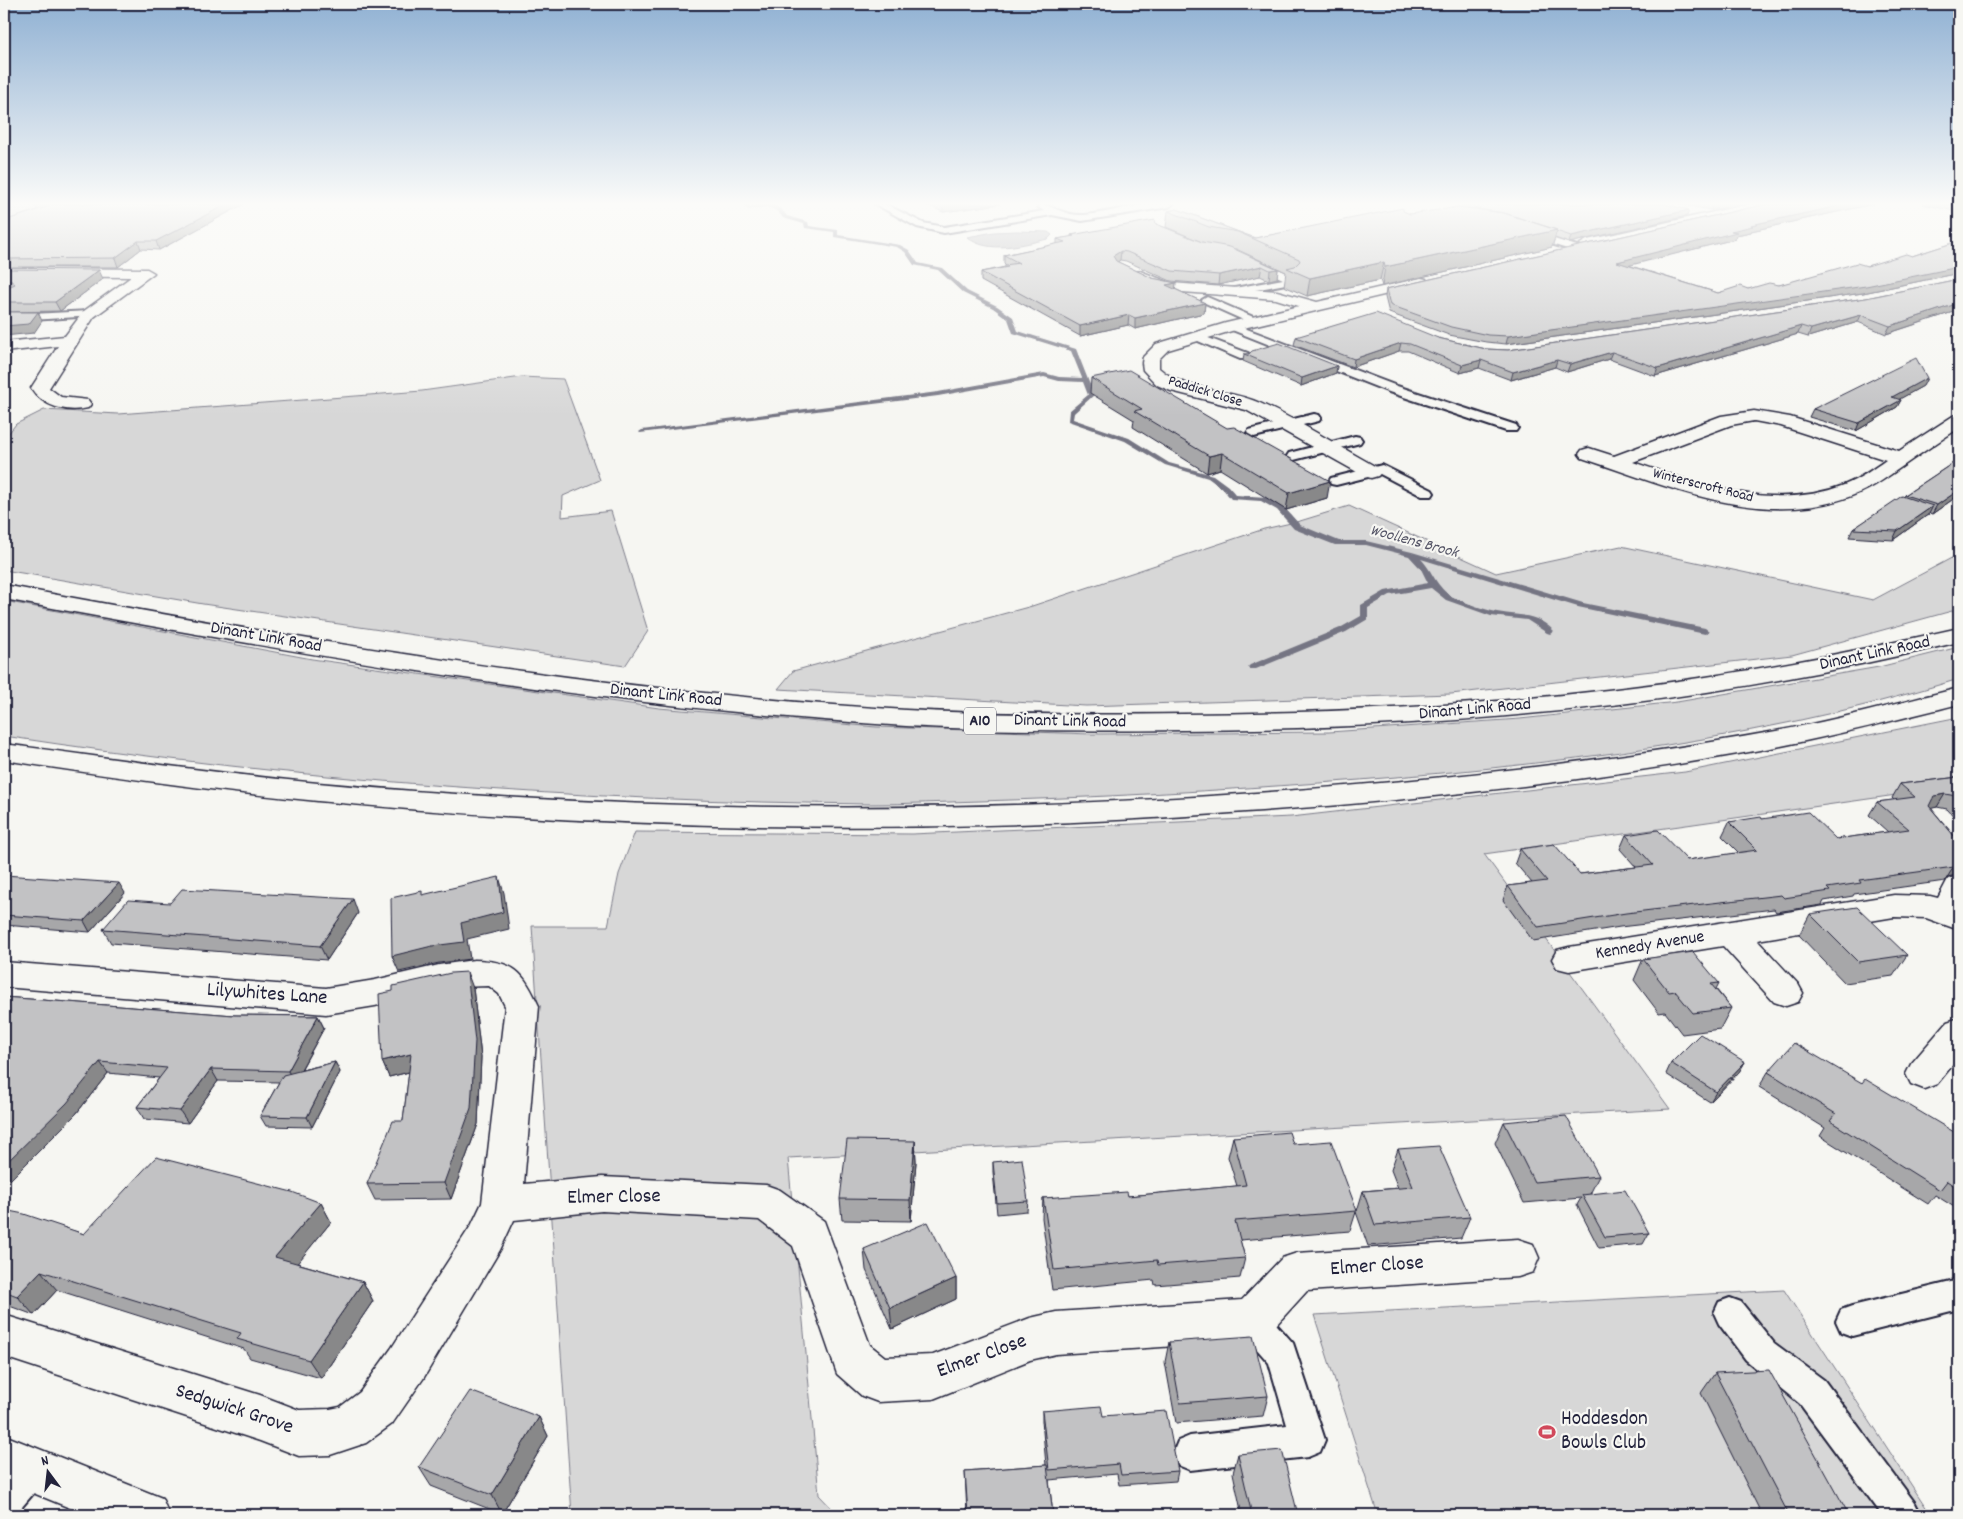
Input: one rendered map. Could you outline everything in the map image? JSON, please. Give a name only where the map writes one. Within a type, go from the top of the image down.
[{"type":"street","points":[[82,404],[57,402],[44,396],[40,388],[70,340],[90,314],[144,275]]},
{"type":"street","points":[[1140,275],[1169,287],[1285,296],[1315,306]]},
{"type":"street","name":"Paddick Close","points":[[1371,472],[1240,402],[1177,387],[1164,381],[1151,370],[1149,360],[1154,352],[1162,347],[1195,336],[1315,306],[1432,280]]},
{"type":"street","points":[[1341,300],[1366,310]]},
{"type":"street","points":[[4,347],[70,340]]},
{"type":"street","name":"Winterscroft Road","points":[[1616,462],[1722,422],[1735,418],[1754,416],[1784,421],[1901,458]]},
{"type":"street","name":"Winterscroft Road","points":[[1588,454],[1726,495],[1754,500],[1788,502],[1822,499],[1852,490],[1959,420]]},
{"type":"street","name":"Dinant Link Road","points":[[4,592],[405,662],[525,680],[715,701],[950,720],[1204,722],[1443,714],[1597,700],[1720,683],[1856,659],[1959,635]]},
{"type":"street","points":[[4,752],[130,770],[317,792],[567,810],[771,817],[946,817],[1083,814],[1238,805],[1500,781],[1780,738],[1959,696]]},
{"type":"street","name":"Kennedy Avenue","points":[[1569,959],[1894,906],[1955,907]]},
{"type":"street","points":[[1731,933],[1786,992]]},
{"type":"street","name":"Lilywhites Lane","points":[[4,974],[326,1001],[374,993],[465,973],[488,972],[501,976],[514,989],[522,1006],[502,1204]]},
{"type":"street","points":[[1924,1074],[1959,1032]]},
{"type":"street","name":"Elmer Close","points":[[502,1204],[602,1194],[766,1203],[810,1234],[853,1360],[878,1380],[933,1377],[1030,1339],[1056,1333],[1252,1320],[1297,1272],[1518,1258]]},
{"type":"street","name":"Sedgwick Grove","points":[[4,1336],[260,1418],[299,1433],[330,1432],[350,1427],[376,1408],[407,1364],[486,1238],[502,1204]]},
{"type":"street","points":[[13,1476],[145,1515]]},
{"type":"lane","points":[[1233,291],[1287,281],[1291,278],[1284,275]]},
{"type":"lane","points":[[1207,300],[1254,321]]},
{"type":"lane","points":[[4,316],[32,317],[90,314]]},
{"type":"lane","points":[[1231,326],[1392,389],[1511,428]]},
{"type":"lane","points":[[1195,336],[1244,356]]},
{"type":"lane","points":[[1254,433],[1314,418]]},
{"type":"lane","points":[[1294,456],[1355,440]]},
{"type":"lane","points":[[1336,481],[1382,469],[1426,493]]},
{"type":"lane","points":[[1852,1321],[1959,1294]]},
{"type":"lane","points":[[1730,1312],[1755,1346],[1767,1358],[1797,1376],[1812,1392],[1903,1515]]},
{"type":"lane","points":[[1190,1453],[1308,1440],[1282,1354],[1252,1320]]},
{"type":"shaded area","points":[[522,377],[563,379],[600,480],[563,496],[562,517],[611,511],[648,631],[625,666],[203,604],[4,570],[4,550],[7,548],[4,546],[4,439],[16,424],[44,410],[118,414],[422,391]]},
{"type":"shaded area","points":[[1349,506],[1496,573],[1621,546],[1873,600],[1959,554],[1959,609],[1792,655],[1451,694],[1086,706],[778,689],[793,671],[1032,606],[1264,529],[1300,521]]},
{"type":"shaded area","points":[[4,601],[312,659],[659,708],[876,727],[1092,734],[1329,732],[1520,719],[1677,702],[1879,667],[1959,647],[1959,679],[1876,702],[1792,722],[1707,738],[1621,752],[1534,763],[1362,780],[1091,797],[926,803],[762,802],[654,798],[545,793],[328,776],[220,765],[4,736]]},
{"type":"shaded area","points":[[1959,717],[1959,786],[1484,854],[1670,1109],[788,1158],[819,1495],[838,1515],[572,1515],[532,926],[608,926],[619,874],[635,832],[912,834],[1291,817],[1685,772]]},
{"type":"shaded area","points":[[1784,1290],[1931,1515],[1378,1515],[1314,1315]]},
{"type":"building","points":[[4,275],[92,275],[55,302],[4,302],[4,289],[15,284],[9,279],[4,281]]},
{"type":"building","points":[[986,275],[1145,275],[1176,283],[1166,285],[1205,303],[1135,318],[1129,315],[1080,326]]},
{"type":"building","points":[[1303,275],[1324,275],[1310,278]]},
{"type":"building","points":[[1449,275],[1659,275],[1718,293],[1740,286],[1748,289],[1769,283],[1779,285],[1815,275],[1920,275],[1866,286],[1508,336],[1488,335],[1451,327],[1390,305],[1386,289]]},
{"type":"building","points":[[1959,279],[1959,303],[1890,326],[1861,315],[1811,329],[1801,326],[1658,368],[1612,352],[1570,364],[1557,360],[1513,372],[1481,360],[1462,365],[1410,344],[1401,343],[1354,359],[1296,337],[1376,313],[1438,338],[1486,349],[1508,350],[1866,298]]},
{"type":"building","points":[[4,312],[38,312],[29,324],[4,326]]},
{"type":"building","points":[[1279,343],[1337,366],[1302,378],[1244,354]]},
{"type":"building","points":[[1916,358],[1927,378],[1892,397],[1901,400],[1859,423],[1813,409]]},
{"type":"building","points":[[1129,370],[1227,428],[1234,427],[1330,481],[1289,493],[1222,453],[1209,456],[1134,411],[1142,409],[1091,378]]},
{"type":"building","points":[[1959,459],[1959,490],[1937,505],[1905,495]]},
{"type":"building","points":[[1902,496],[1933,506],[1897,531],[1853,529]]},
{"type":"building","points":[[1959,777],[1959,799],[1956,796],[1945,794],[1934,796],[1929,806],[1955,837],[1959,838],[1959,863],[1956,863],[1954,867],[1859,880],[1861,883],[1827,888],[1830,891],[1784,898],[1781,895],[1626,913],[1538,927],[1508,886],[1547,881],[1520,849],[1554,844],[1580,874],[1653,865],[1626,835],[1658,830],[1687,860],[1757,850],[1729,822],[1761,817],[1762,819],[1808,812],[1836,839],[1909,829],[1877,802],[1915,797],[1900,784]]},
{"type":"building","points":[[4,875],[119,883],[84,921],[4,915]]},
{"type":"building","points":[[499,877],[503,912],[461,923],[464,942],[432,946],[392,956],[391,898],[422,891],[422,895]]},
{"type":"building","points":[[182,889],[353,899],[320,946],[103,929],[128,900],[170,903]]},
{"type":"building","points":[[1857,907],[1907,955],[1858,962],[1810,914]]},
{"type":"building","points":[[1693,952],[1719,983],[1711,984],[1731,1008],[1693,1013],[1675,991],[1669,992],[1643,959]]},
{"type":"building","points":[[467,972],[475,1041],[471,1108],[444,1183],[367,1184],[393,1121],[403,1121],[411,1054],[382,1061],[379,994],[393,991],[393,986],[451,973]]},
{"type":"building","points":[[4,997],[234,1015],[318,1016],[288,1071],[211,1069],[180,1111],[137,1107],[167,1068],[100,1062],[67,1103],[4,1165]]},
{"type":"building","points":[[1700,1034],[1745,1062],[1716,1092],[1671,1063]]},
{"type":"building","points":[[1794,1043],[1862,1083],[1865,1079],[1959,1135],[1959,1189],[1947,1181],[1940,1190],[1830,1121],[1836,1114],[1768,1072]]},
{"type":"building","points":[[335,1062],[307,1117],[260,1116],[283,1075]]},
{"type":"building","points":[[1566,1116],[1599,1176],[1534,1182],[1504,1122]]},
{"type":"building","points":[[1289,1132],[1293,1144],[1331,1141],[1357,1211],[1235,1221],[1245,1258],[1158,1265],[1157,1260],[1054,1270],[1043,1198],[1127,1192],[1128,1196],[1246,1185],[1233,1137]]},
{"type":"building","points":[[847,1140],[915,1141],[910,1200],[840,1199]]},
{"type":"building","points":[[1439,1146],[1470,1217],[1375,1225],[1363,1191],[1413,1187],[1398,1149]]},
{"type":"building","points":[[156,1157],[292,1192],[321,1203],[275,1257],[363,1282],[309,1360],[237,1339],[241,1333],[41,1271],[17,1296],[4,1291],[4,1210],[24,1214],[84,1234]]},
{"type":"building","points":[[1022,1159],[1028,1201],[997,1203],[993,1162]]},
{"type":"building","points":[[1625,1190],[1649,1233],[1605,1237],[1582,1195]]},
{"type":"building","points":[[928,1222],[956,1278],[890,1308],[864,1249]]},
{"type":"building","points":[[1253,1336],[1268,1396],[1180,1403],[1169,1342]]},
{"type":"building","points":[[1769,1370],[1849,1515],[1789,1515],[1715,1373]]},
{"type":"building","points":[[470,1391],[539,1417],[492,1495],[419,1467]]},
{"type":"building","points":[[1101,1406],[1103,1416],[1166,1411],[1178,1471],[1121,1475],[1119,1464],[1049,1470],[1042,1411]]},
{"type":"building","points":[[1282,1450],[1298,1515],[1252,1515],[1238,1454]]},
{"type":"building","points":[[1047,1465],[1053,1515],[968,1515],[965,1471]]},
{"type":"waterway","name":"Woollens Brook","points":[[946,275],[965,292],[995,307],[1011,318],[1015,332],[1074,350],[1091,395],[1071,412],[1070,420],[1127,440],[1167,464],[1211,476],[1226,487],[1234,497],[1263,499],[1280,508],[1297,527],[1338,543],[1366,543],[1412,554],[1581,605],[1705,631]]},
{"type":"waterway","points":[[642,432],[938,394],[1044,375],[1059,379],[1084,380]]},
{"type":"waterway","points":[[1413,556],[1425,568],[1433,585]]},
{"type":"waterway","points":[[1253,667],[1343,630],[1365,617],[1364,607],[1388,593],[1433,585]]},
{"type":"waterway","points":[[1433,585],[1449,598],[1494,614],[1529,618],[1550,631]]},
{"type":"place","name":"Hoddesdon Bowls Club","points":[[1547,1432]]}]
